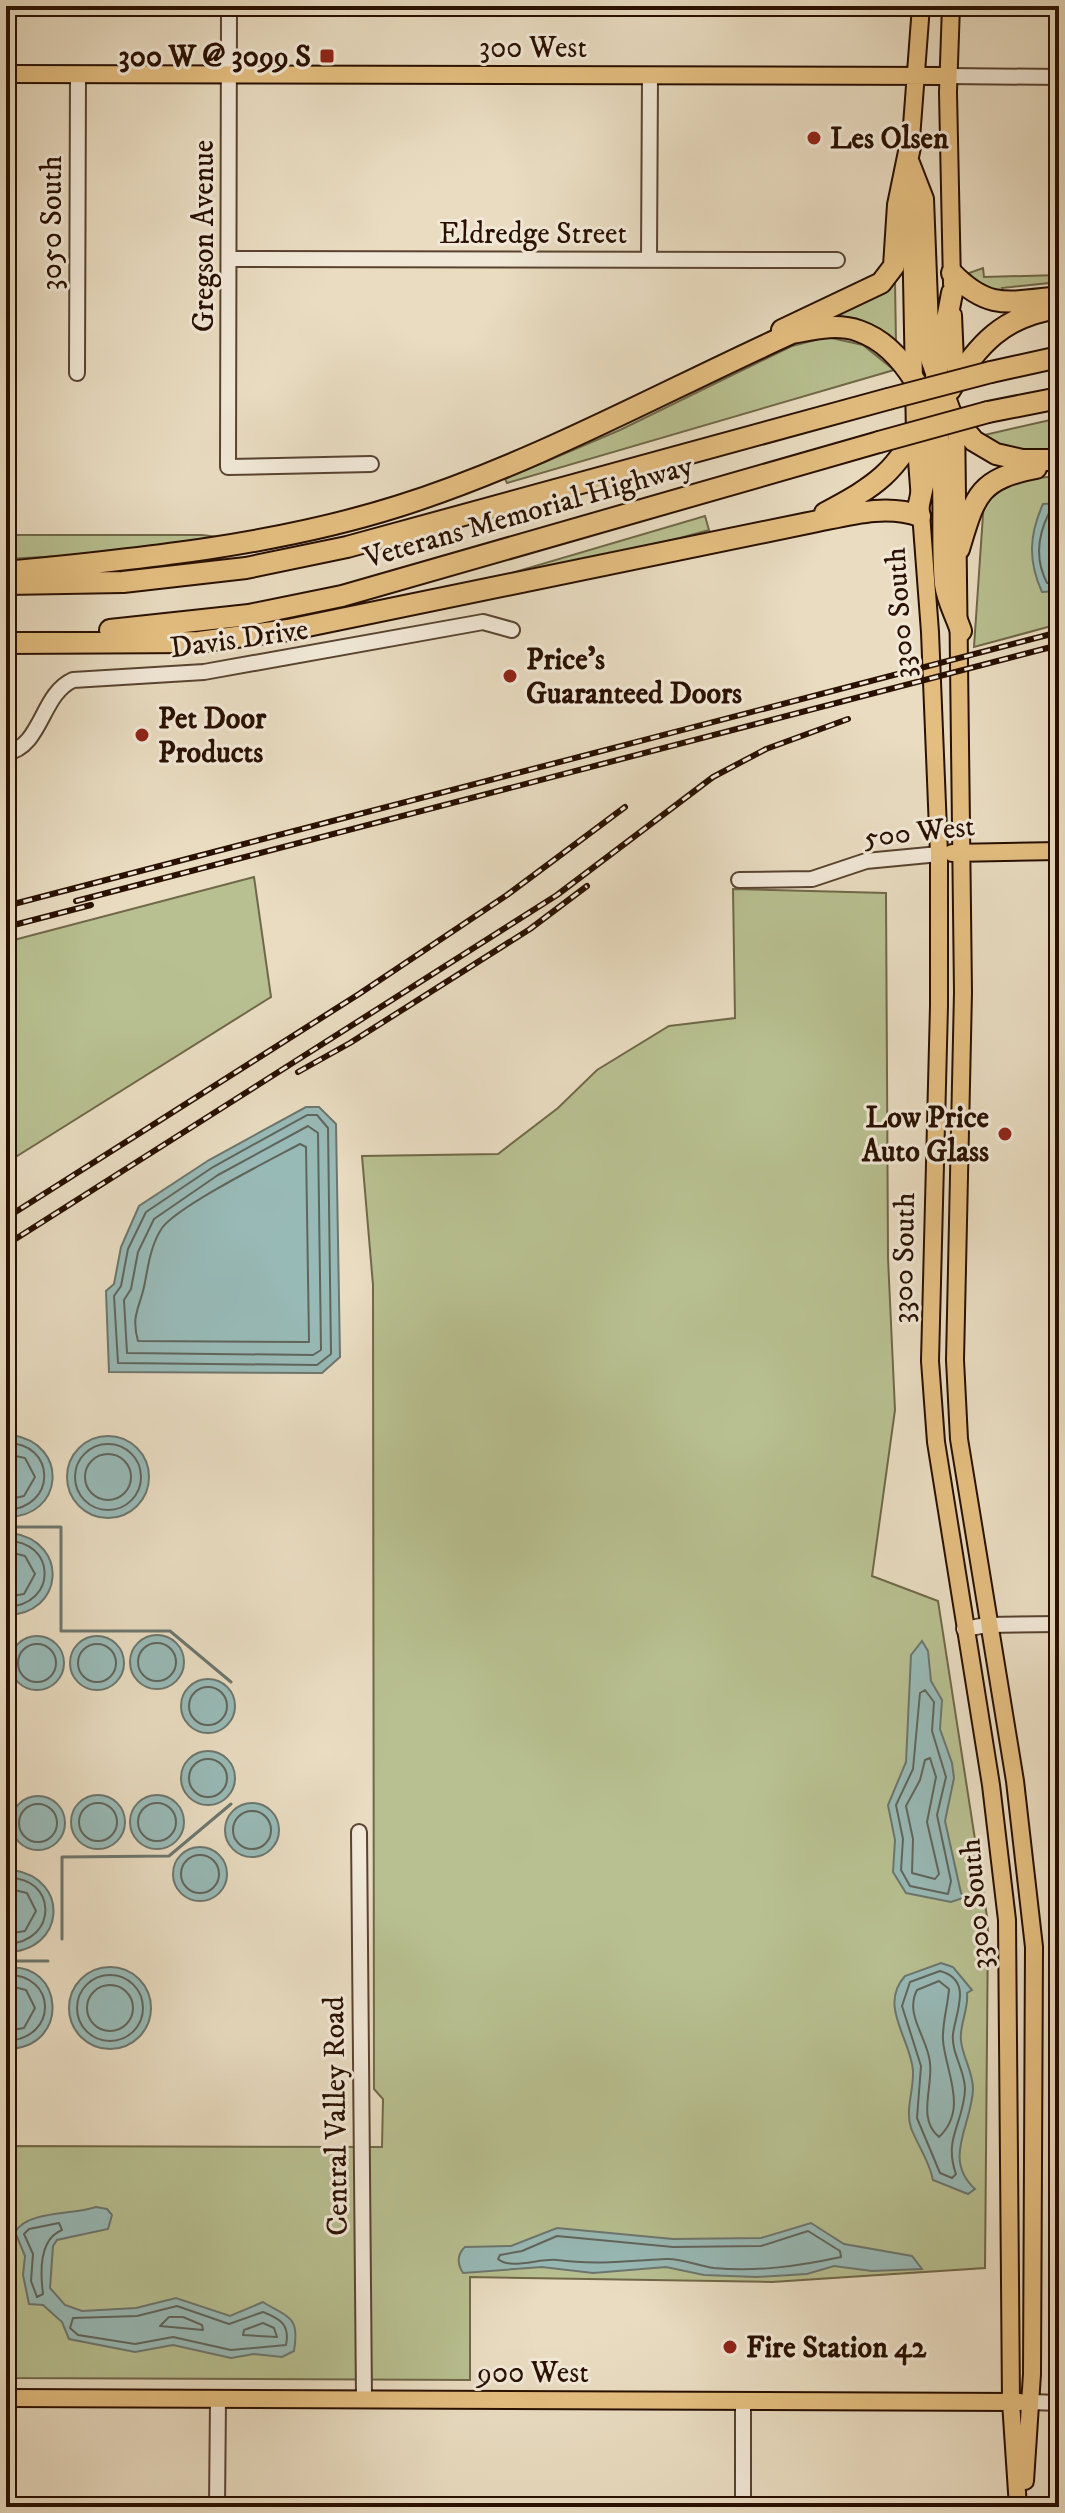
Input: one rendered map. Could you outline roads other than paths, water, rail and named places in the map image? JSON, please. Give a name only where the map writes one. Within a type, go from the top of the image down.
[{"type":"highway","points":[[719,366],[808,315],[881,283],[894,266],[898,205],[910,153]]},
{"type":"highway","points":[[910,153],[923,199],[927,333],[946,379]]},
{"type":"highway","points":[[808,523],[880,482],[901,460],[936,404],[946,379],[952,283],[996,302],[1059,297]]},
{"type":"highway","points":[[946,379],[1004,325],[1021,316],[1059,308]]},
{"type":"highway","points":[[6,572],[104,562],[288,534],[398,507],[507,467],[792,333],[829,326],[860,331],[898,360],[974,441],[996,454],[1022,460],[1059,462]]},
{"type":"highway","name":"Veterans Memorial Highway","points":[[6,584],[138,580],[246,568],[347,547],[888,399],[1059,357]]},
{"type":"highway","name":"Veterans Memorial Highway","points":[[6,636],[120,630],[249,615],[342,596],[879,442],[988,412],[1059,398]]},
{"type":"highway","points":[[936,404],[942,462],[945,588],[961,631]]},
{"type":"highway","points":[[6,643],[199,642],[288,630],[808,523],[877,510],[920,510],[936,427]]},
{"type":"highway","points":[[959,549],[974,501],[985,486],[1002,475],[1059,462]]},
{"type":"main road","name":"3300 South","points":[[921,6],[910,153],[915,434],[930,632],[939,854],[939,1006],[930,1361],[936,1442],[991,1785],[1007,1920],[1011,2402],[1020,2507]]},
{"type":"main road","points":[[951,6],[948,76],[952,283]]},
{"type":"main road","name":"300 West","points":[[6,74],[948,76]]},
{"type":"main road","name":"3300 South","points":[[946,379],[956,422],[961,631],[963,992],[954,1277],[955,1387],[959,1439],[987,1625],[1015,1781],[1033,1936],[1036,2080],[1031,2402],[1020,2507]]},
{"type":"main road","name":"500 West","points":[[939,854],[1059,851]]},
{"type":"main road","name":"900 West","points":[[6,2398],[1031,2402]]},
{"type":"street","name":"Gregson Avenue","points":[[229,6],[228,467],[371,464]]},
{"type":"street","name":"3050 South","points":[[77,373],[78,74]]},
{"type":"street","points":[[649,260],[650,75]]},
{"type":"street","name":"300 West","points":[[948,76],[1059,77]]},
{"type":"street","name":"Eldredge Street","points":[[229,259],[837,260]]},
{"type":"street","name":"Davis Drive","points":[[6,753],[25,745],[56,694],[73,680],[218,670],[483,622],[512,630]]},
{"type":"street","name":"500 West","points":[[739,880],[812,879],[866,861],[939,854]]},
{"type":"street","points":[[964,1629],[987,1625],[1059,1624]]},
{"type":"street","name":"Central Valley Road","points":[[359,1832],[364,2399]]},
{"type":"street","points":[[217,2507],[218,2399]]},
{"type":"street","points":[[743,2402],[743,2507]]},
{"type":"street","name":"900 West","points":[[1031,2402],[1059,2403]]},
{"type":"water","points":[[1059,503],[1059,591],[1042,592],[1032,559],[1035,526],[1043,504]]},
{"type":"water","points":[[306,1107],[319,1107],[336,1124],[340,1357],[322,1373],[109,1372],[106,1291],[114,1284],[121,1247],[139,1206],[209,1160]]},
{"type":"water","points":[[6,1436],[31,1441],[44,1452],[51,1465],[52,1480],[49,1494],[40,1506],[25,1514],[6,1517]]},
{"type":"water","points":[[108,1436],[124,1439],[137,1448],[146,1461],[149,1477],[146,1493],[137,1506],[124,1515],[108,1518],[92,1515],[79,1506],[70,1493],[67,1477],[70,1461],[79,1448],[92,1439]]},
{"type":"water","points":[[6,1534],[31,1539],[44,1550],[51,1563],[52,1577],[49,1591],[40,1603],[25,1612],[6,1615]]},
{"type":"water","points":[[157,1635],[176,1643],[184,1662],[176,1681],[157,1689],[138,1681],[130,1662],[138,1643]]},
{"type":"water","points":[[37,1636],[56,1644],[64,1663],[56,1682],[37,1690],[18,1682],[10,1663],[18,1644]]},
{"type":"water","points":[[97,1636],[116,1644],[124,1663],[116,1682],[97,1690],[78,1682],[70,1663],[78,1644]]},
{"type":"water","points":[[922,1641],[928,1651],[931,1681],[942,1700],[940,1729],[954,1778],[945,1821],[961,1893],[966,1897],[951,1902],[906,1893],[893,1872],[895,1840],[888,1805],[906,1762],[911,1655]]},
{"type":"water","points":[[208,1679],[227,1687],[235,1706],[227,1725],[208,1733],[189,1725],[181,1706],[189,1687]]},
{"type":"water","points":[[208,1751],[227,1759],[235,1778],[227,1797],[208,1805],[189,1797],[181,1778],[189,1759]]},
{"type":"water","points":[[98,1795],[117,1803],[125,1822],[117,1841],[98,1849],[79,1841],[71,1822],[79,1803]]},
{"type":"water","points":[[157,1795],[176,1803],[184,1822],[176,1841],[157,1849],[138,1841],[130,1822],[138,1803]]},
{"type":"water","points":[[38,1796],[57,1804],[65,1823],[57,1842],[38,1850],[19,1842],[11,1823],[19,1804]]},
{"type":"water","points":[[252,1803],[271,1811],[279,1830],[271,1849],[252,1857],[233,1849],[225,1830],[233,1811]]},
{"type":"water","points":[[200,1847],[219,1855],[227,1874],[219,1893],[200,1901],[181,1893],[173,1874],[181,1855]]},
{"type":"water","points":[[6,1871],[32,1876],[45,1887],[52,1900],[53,1914],[49,1928],[40,1940],[26,1949],[6,1952]]},
{"type":"water","points":[[941,1963],[953,1967],[972,1990],[967,1993],[961,2035],[973,2089],[960,2154],[965,2178],[975,2189],[968,2194],[933,2180],[911,2128],[909,2114],[913,2071],[895,2011],[898,1987],[905,1976]]},
{"type":"water","points":[[110,1967],[126,1970],[139,1979],[148,1992],[151,2008],[148,2024],[139,2037],[126,2046],[110,2049],[94,2046],[81,2037],[72,2024],[69,2008],[72,1992],[81,1979],[94,1970]]},
{"type":"water","points":[[6,1968],[25,1969],[40,1977],[49,1990],[52,2006],[50,2021],[42,2035],[27,2045],[6,2049]]},
{"type":"water","points":[[96,2207],[107,2209],[112,2215],[108,2229],[57,2240],[53,2246],[50,2288],[65,2305],[82,2311],[136,2308],[176,2298],[230,2316],[263,2302],[290,2319],[295,2330],[294,2351],[282,2357],[254,2354],[231,2358],[173,2345],[135,2352],[69,2339],[62,2322],[43,2305],[29,2304],[23,2275],[25,2256],[15,2232],[30,2220]]},
{"type":"water","points":[[811,2223],[844,2244],[912,2256],[922,2269],[872,2271],[834,2266],[807,2274],[757,2277],[704,2275],[666,2267],[593,2273],[542,2267],[463,2273],[459,2263],[460,2253],[465,2247],[511,2246],[557,2228],[673,2239],[761,2238]]},
{"type":"waterway","points":[[6,1527],[61,1527],[61,1631],[170,1631],[231,1682]]},
{"type":"waterway","points":[[62,1939],[62,1857],[169,1856],[231,1804]]},
{"type":"waterway","points":[[6,1961],[48,1961]]},
{"type":"railway","points":[[6,906],[1059,632]]},
{"type":"railway","points":[[76,901],[1059,645]]},
{"type":"railway","points":[[6,1245],[557,895],[713,777],[766,749],[848,719]]},
{"type":"railway","points":[[6,1218],[359,994],[507,895],[625,807]]},
{"type":"railway","points":[[298,1072],[350,1043],[530,929],[587,886]]},
{"type":"railway","points":[[6,927],[91,905]]},
{"type":"place","name":"300 W @ 3099 S","points":[[327,56]]},
{"type":"place","name":"Les Olsen","points":[[814,138]]},
{"type":"place","name":"Price's Guaranteed Doors","points":[[510,676]]},
{"type":"place","name":"Pet Door Products","points":[[142,735]]},
{"type":"place","name":"Low Price Auto Glass","points":[[1005,1134]]},
{"type":"place","name":"Fire Station 42","points":[[730,2347]]}]
